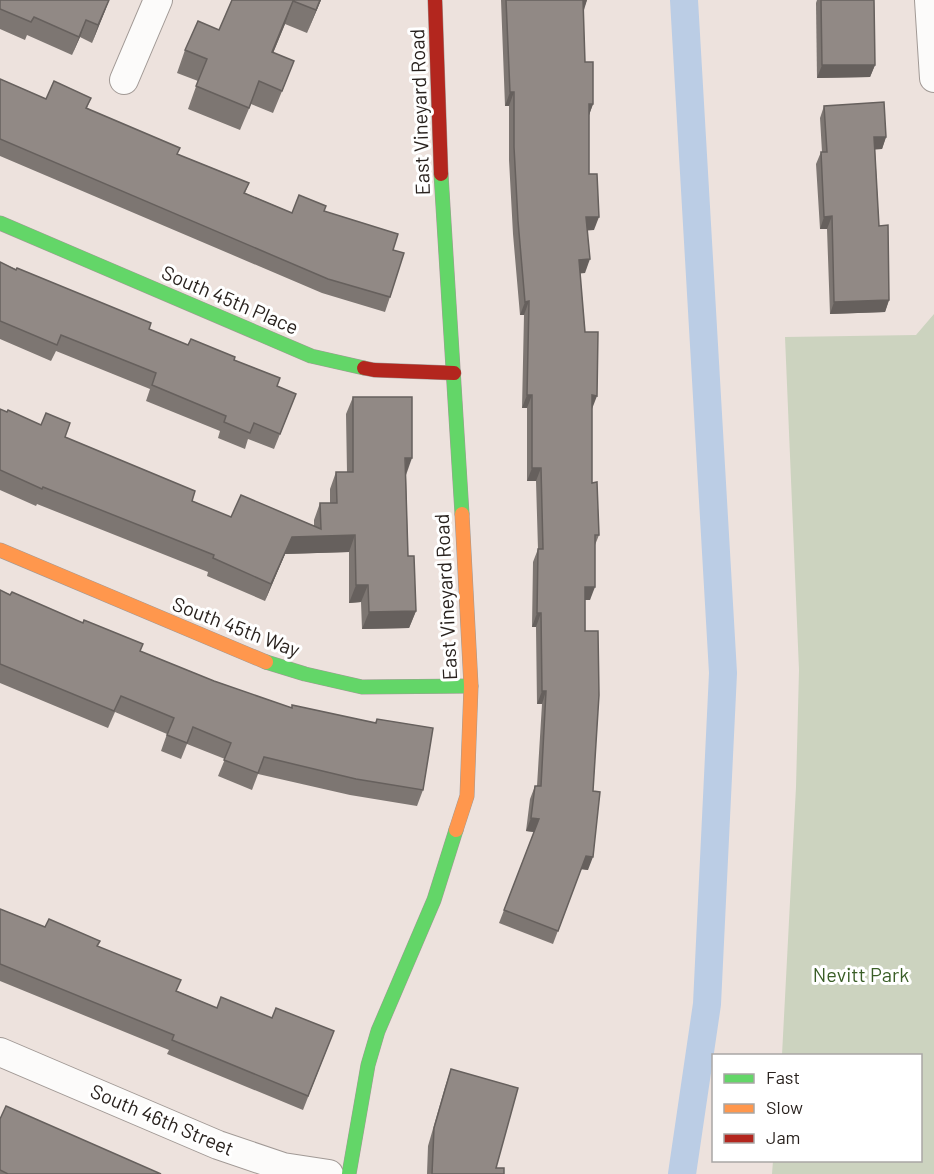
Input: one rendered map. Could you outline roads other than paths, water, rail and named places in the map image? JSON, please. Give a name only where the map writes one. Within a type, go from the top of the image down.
[{"type":"street","name":"East Vineyard Road","points":[[349,1174],[368,1065],[435,900],[467,796],[471,686],[441,173],[435,0]]},
{"type":"street","points":[[929,0],[934,78]]},
{"type":"street","points":[[124,80],[154,1]]},
{"type":"street","name":"South 45th Place","points":[[0,223],[311,356],[374,370],[454,373]]},
{"type":"street","name":"South 45th Way","points":[[0,550],[258,659],[305,674],[362,687],[471,686]]},
{"type":"street","name":"South 46th Street","points":[[0,1052],[218,1145],[283,1167],[329,1174]]},
{"type":"waterway","points":[[682,1174],[707,1004],[723,673],[684,0]]},
{"type":"park label","name":"Nevitt Park","points":[[861,975]]}]
